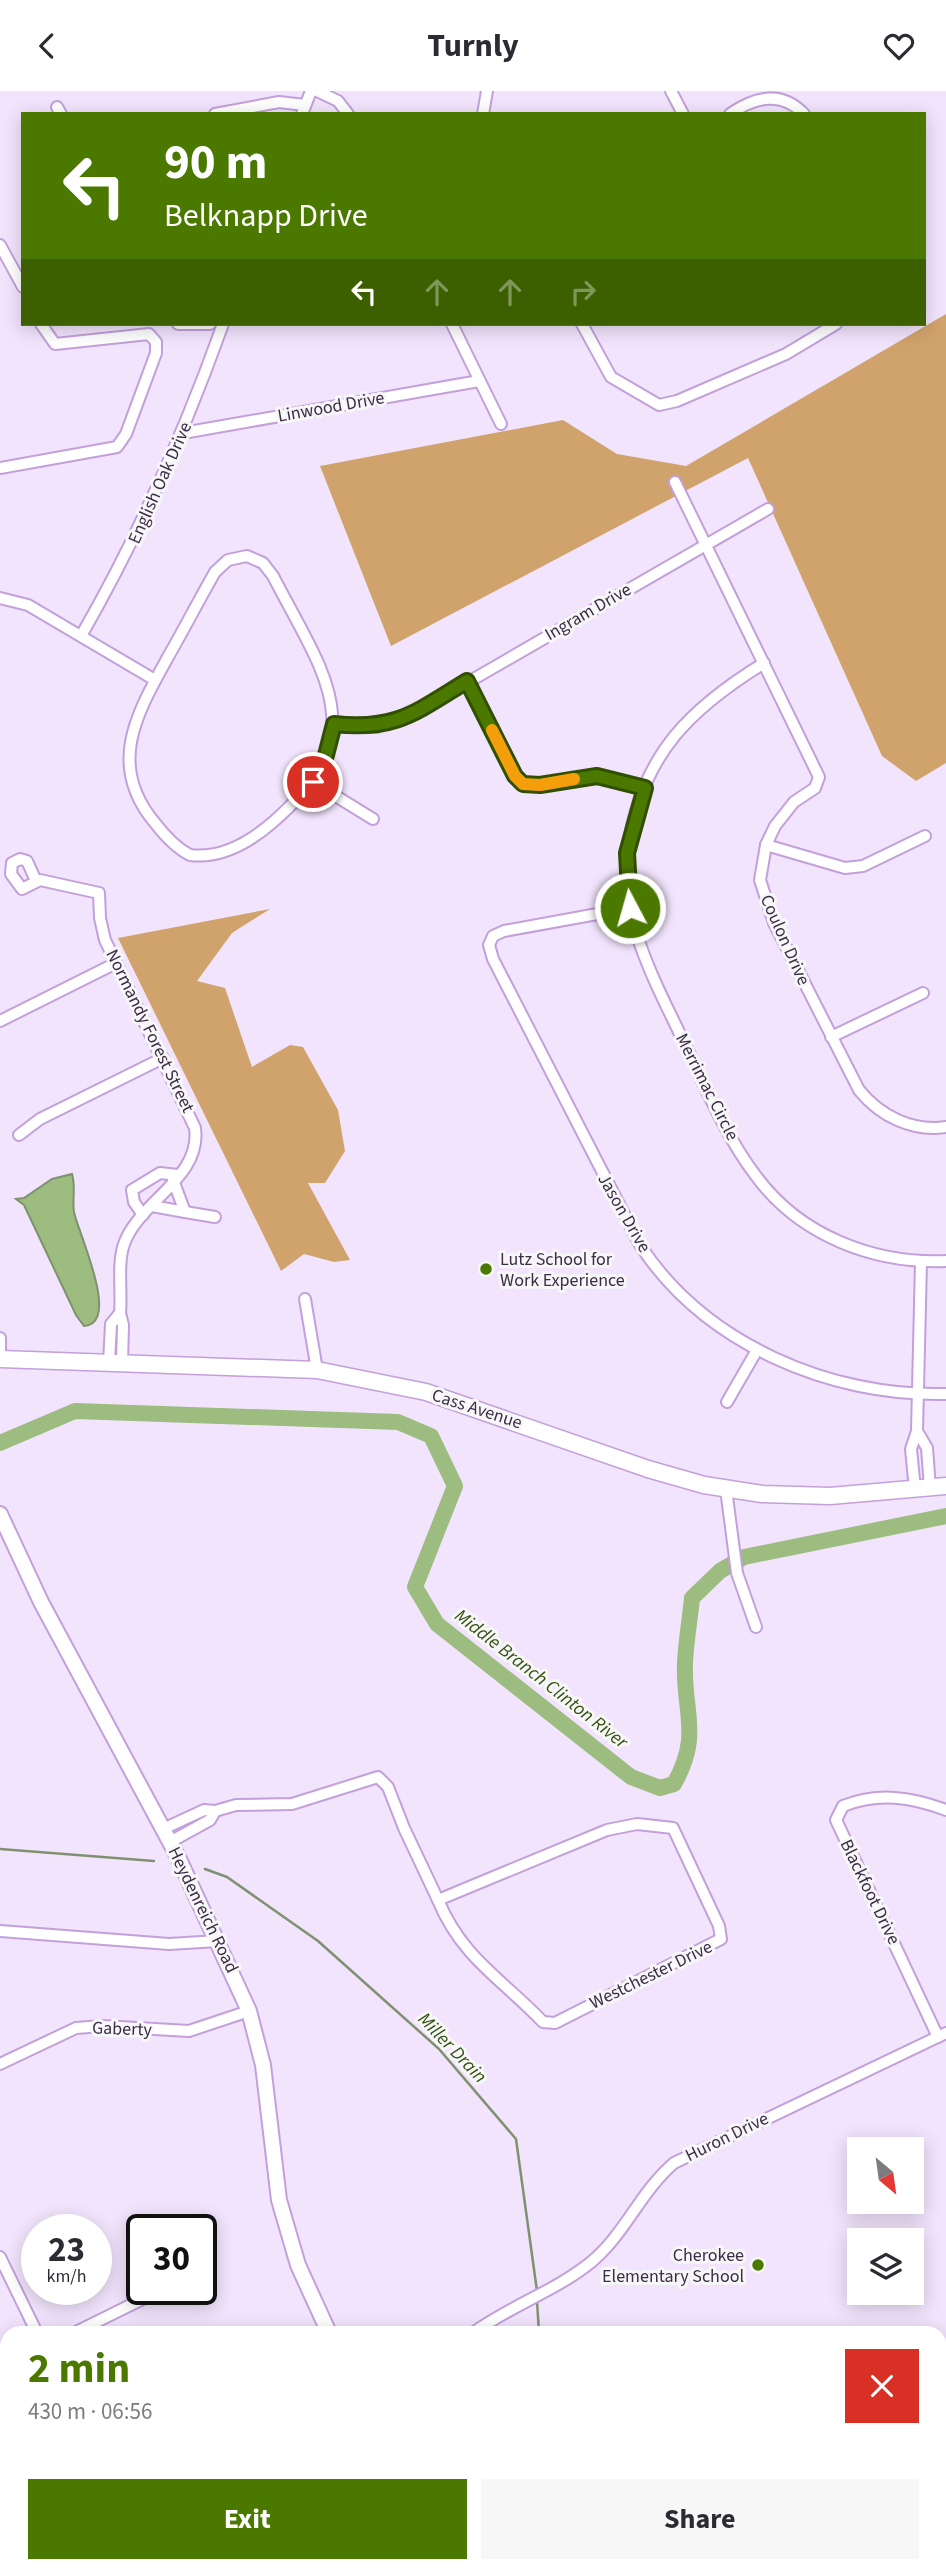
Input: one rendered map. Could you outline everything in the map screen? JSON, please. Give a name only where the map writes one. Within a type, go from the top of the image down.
[{"type":"main road","name":"Cass Avenue","points":[[0,1359],[317,1370],[426,1392],[648,1469],[726,1489],[803,1496],[931,1488]]},
{"type":"street","points":[[225,112],[279,101],[303,109],[311,91]]},
{"type":"street","points":[[317,91],[338,101],[346,112]]},
{"type":"street","points":[[483,112],[486,91]]},
{"type":"street","points":[[671,91],[682,112]]},
{"type":"street","points":[[733,112],[757,96],[773,92],[794,101],[802,112]]},
{"type":"street","points":[[0,245],[21,283]]},
{"type":"street","points":[[0,468],[117,446],[126,435],[156,353],[153,338],[139,334],[55,344],[42,326]]},
{"type":"street","name":"English Oak Drive","points":[[81,636],[133,544],[183,433],[222,326]]},
{"type":"street","points":[[453,326],[501,423]]},
{"type":"street","points":[[583,326],[607,373],[635,394],[659,405],[677,401],[786,354],[832,326]]},
{"type":"street","name":"Linwood Drive","points":[[183,433],[479,381]]},
{"type":"street","name":"Coulon Drive","points":[[675,482],[819,777],[815,788],[782,815],[766,845],[761,880],[766,903],[859,1090],[880,1111],[916,1126],[946,1127]]},
{"type":"street","name":"Ingram Drive","points":[[334,724],[377,727],[409,716],[768,509]]},
{"type":"street","points":[[247,556],[263,563],[273,576],[321,670],[329,693],[334,724],[326,755],[313,782],[276,820],[242,845],[199,856],[183,851],[150,817],[131,778],[131,736],[155,680],[218,568],[235,557],[247,556]]},
{"type":"street","points":[[0,597],[28,605],[155,680]]},
{"type":"street","name":"Merrimac Circle","points":[[764,663],[712,696],[688,718],[668,742],[645,788],[627,853],[630,908],[649,969],[730,1135],[758,1179],[798,1216],[832,1239],[864,1252],[921,1262],[946,1261]]},
{"type":"street","points":[[467,681],[515,776],[523,784],[540,785],[597,776],[645,788]]},
{"type":"street","points":[[313,782],[373,819]]},
{"type":"street","points":[[766,845],[845,868],[863,866],[925,836]]},
{"type":"street","name":"Normandy Forest Street","points":[[36,881],[99,893],[100,925],[116,964],[191,1114],[196,1132],[193,1154],[132,1229],[122,1251],[120,1313],[123,1325],[116,1363]]},
{"type":"street","name":"Jason Drive","points":[[630,908],[504,931],[490,939],[493,959],[640,1245],[653,1263],[701,1310],[757,1350],[827,1380],[880,1391],[916,1395],[946,1394]]},
{"type":"street","points":[[0,1021],[116,964]]},
{"type":"street","points":[[831,1037],[923,993]]},
{"type":"street","points":[[19,1135],[40,1119],[163,1058]]},
{"type":"street","points":[[143,1215],[134,1202],[132,1190],[160,1173],[176,1177],[185,1212]]},
{"type":"street","points":[[152,1206],[215,1217]]},
{"type":"street","points":[[921,1262],[917,1431],[927,1448],[931,1488]]},
{"type":"street","points":[[305,1299],[317,1370]]},
{"type":"street","points":[[0,1338],[0,1359]]},
{"type":"street","points":[[727,1402],[757,1350]]},
{"type":"street","points":[[726,1489],[737,1573],[757,1627]]},
{"type":"street","name":"Heydenreich Road","points":[[0,1514],[41,1602],[166,1835],[249,2011],[263,2065],[279,2200],[298,2265],[326,2326]]},
{"type":"street","name":"Westchester Drive","points":[[166,1835],[188,1817],[204,1810],[215,1811],[236,1805],[292,1804],[377,1777],[388,1787],[404,1828],[453,1933],[470,1955],[548,2024],[721,1939],[719,1926],[676,1832],[666,1826],[637,1824],[607,1829],[438,1900]]},
{"type":"street","name":"Blackfoot Drive","points":[[942,2035],[836,1820],[843,1806],[887,1797],[912,1798],[946,1810]]},
{"type":"street","points":[[166,1835],[194,1829],[210,1820],[215,1811]]},
{"type":"street","points":[[188,1817],[194,1829]]},
{"type":"street","points":[[0,1931],[181,1944],[218,1941]]},
{"type":"street","name":"Gaberty","points":[[0,2064],[76,2028],[102,2026],[189,2031],[249,2011]]},
{"type":"street","name":"Huron Drive","points":[[482,2326],[495,2316],[579,2271],[609,2244],[646,2191],[674,2163],[942,2035]]},
{"type":"street","points":[[0,2257],[34,2326]]},
{"type":"street","points":[[88,2326],[131,2305]]},
{"type":"shaded area","points":[[946,314],[946,763],[916,781],[882,756],[748,458],[391,646],[320,466],[563,420],[617,454],[686,466]]},
{"type":"shaded area","points":[[270,909],[232,933],[197,981],[225,988],[252,1067],[290,1045],[303,1047],[338,1110],[345,1151],[325,1183],[308,1183],[350,1260],[334,1262],[304,1254],[281,1271],[118,938]]},
{"type":"shaded area","points":[[72,1174],[74,1212],[98,1294],[99,1310],[95,1321],[84,1326],[76,1315],[24,1205],[16,1199],[24,1198],[52,1179]]},
{"type":"waterway","name":"Middle Branch Clinton River","points":[[0,1443],[75,1411],[398,1422],[431,1436],[455,1486],[415,1587],[437,1624],[631,1777],[660,1788],[674,1784],[687,1751],[689,1724],[685,1663],[692,1598],[720,1571],[744,1557],[946,1516]]},
{"type":"waterway","name":"Miller Drain","points":[[0,1849],[154,1861]]},
{"type":"waterway","name":"Miller Drain","points":[[205,1869],[227,1877],[318,1941],[439,2049],[516,2139],[537,2291]]},
{"type":"waterway","name":"Miller Drain","points":[[537,2301],[539,2326]]},
{"type":"slow traffic","points":[[492,730],[515,776],[523,784],[530,786],[574,779]]},
{"type":"place","name":"Lutz School for Work Experience","points":[[486,1269]]},
{"type":"place","name":"Cherokee Elementary School","points":[[758,2265]]},
{"type":"route","points":[[313,782],[326,755],[334,724],[377,727],[391,724],[413,714],[467,681],[515,776],[523,784],[540,785],[597,776],[645,788],[627,853],[630,908]]}]
